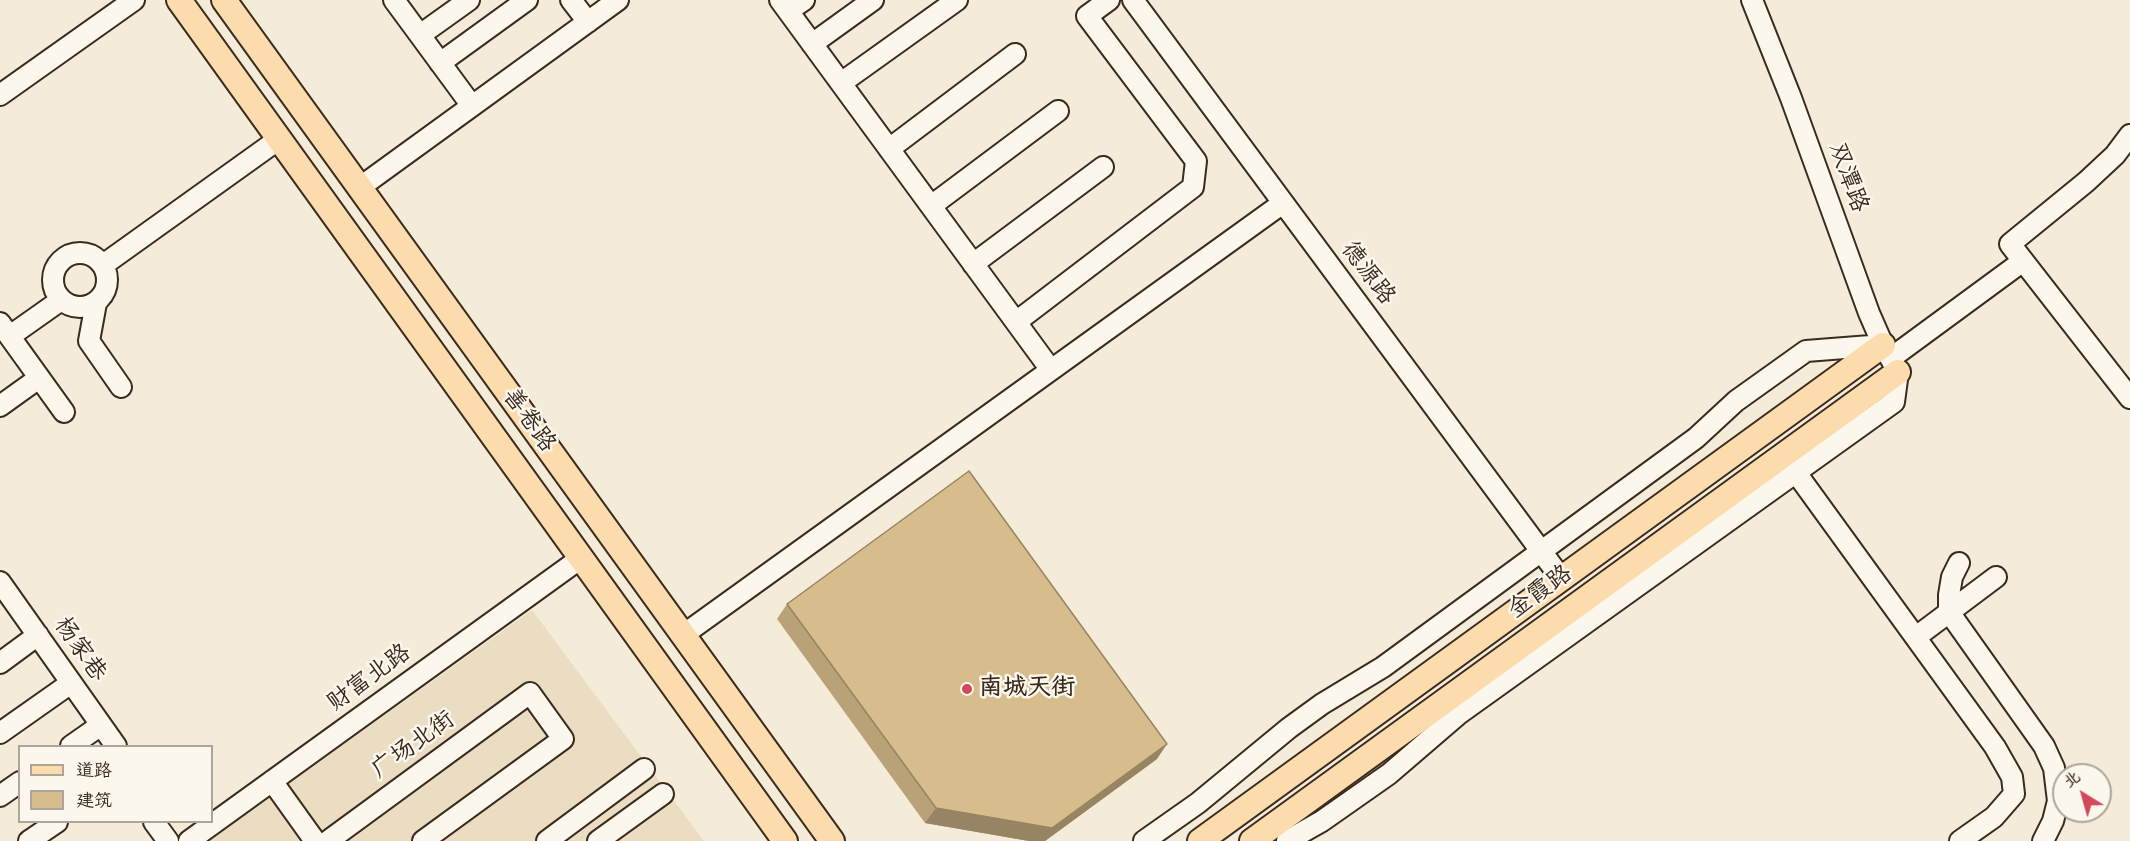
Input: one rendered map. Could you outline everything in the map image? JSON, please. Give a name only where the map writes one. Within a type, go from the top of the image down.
[{"type":"main road","name":"善卷路","points":[[179,0],[785,841]]},
{"type":"main road","name":"善卷路","points":[[224,0],[832,841]]},
{"type":"main road","name":"金霞路","points":[[1252,841],[1294,832],[1449,710],[1790,463],[1891,358]]},
{"type":"main road","name":"金霞路","points":[[1208,835],[1561,578],[1891,358]]},
{"type":"street","points":[[0,95],[134,0]]},
{"type":"street","points":[[420,35],[469,0]]},
{"type":"street","points":[[440,63],[527,0]]},
{"type":"street","points":[[571,0],[588,22]]},
{"type":"street","points":[[360,188],[618,0]]},
{"type":"street","points":[[812,44],[873,0]]},
{"type":"street","points":[[841,84],[957,0]]},
{"type":"street","points":[[1016,322],[1192,187],[1196,161],[1087,16],[1109,0]]},
{"type":"street","name":"双潭路","points":[[1752,0],[1791,98],[1869,313],[1891,358]]},
{"type":"street","points":[[400,2],[420,35],[472,106]]},
{"type":"street","name":"德源路","points":[[1141,2],[1283,203],[1561,578]]},
{"type":"street","points":[[791,4],[812,44],[1051,370]]},
{"type":"street","points":[[889,149],[1015,54]]},
{"type":"street","points":[[931,206],[1058,111]]},
{"type":"street","points":[[2130,135],[2115,155],[2086,182],[2010,244],[2130,398]]},
{"type":"street","points":[[103,265],[279,139]]},
{"type":"street","points":[[973,264],[1103,167]]},
{"type":"street","points":[[683,635],[1283,203]]},
{"type":"street","points":[[96,303],[79,308],[71,306],[61,300],[53,286],[56,268],[69,255],[79,253],[97,258],[107,273],[106,290],[96,303],[89,341],[121,387]]},
{"type":"street","points":[[1144,841],[1198,803],[1289,728],[1322,704],[1383,667],[1696,438],[1736,401],[1806,351],[1891,358],[2023,261]]},
{"type":"street","points":[[61,300],[5,329],[64,412]]},
{"type":"street","points":[[0,406],[39,378]]},
{"type":"street","points":[[1790,463],[1995,747],[2012,777],[2014,794],[1994,817],[1960,841]]},
{"type":"street","name":"财富北路","points":[[189,841],[581,558]]},
{"type":"street","points":[[1959,564],[1949,595],[1949,612],[2044,746],[2054,768],[2058,801],[2053,821],[2043,841]]},
{"type":"street","points":[[1916,637],[1996,577]]},
{"type":"street","name":"杨家巷","points":[[0,582],[115,745]]},
{"type":"street","points":[[0,663],[38,635]]},
{"type":"street","points":[[0,733],[71,683]]},
{"type":"street","name":"广场北街","points":[[328,841],[530,693],[563,739],[423,841]]},
{"type":"street","points":[[74,745],[101,725]]},
{"type":"street","points":[[547,841],[644,770]]},
{"type":"street","points":[[272,781],[315,841]]},
{"type":"street","points":[[0,796],[18,784]]},
{"type":"street","points":[[598,841],[663,794]]},
{"type":"street","points":[[1198,803],[1208,835]]},
{"type":"street","points":[[29,841],[56,823]]},
{"type":"street","points":[[155,823],[168,841]]},
{"type":"shaded area","points":[[532,610],[704,841],[209,841]]},
{"type":"building","name":"南城天街","points":[[969,471],[1167,744],[1052,828],[936,808],[787,604]]},
{"type":"place","name":"南城天街","points":[[967,689]]}]
